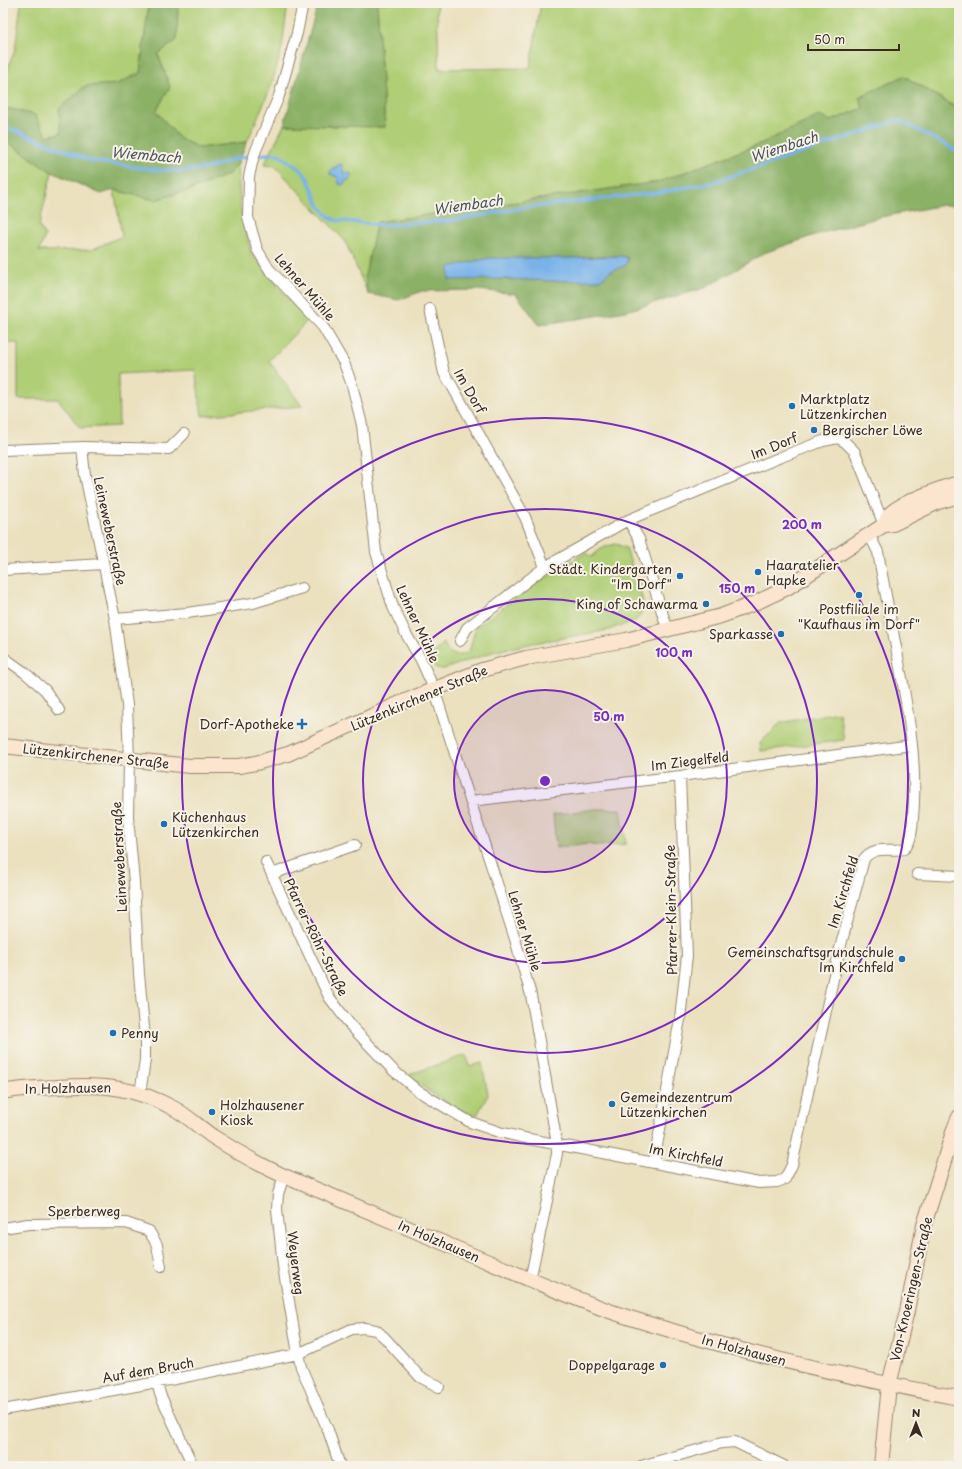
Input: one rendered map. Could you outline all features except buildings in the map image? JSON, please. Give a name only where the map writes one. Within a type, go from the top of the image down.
[{"type":"main road","name":"Lützenkirchener Straße","points":[[884,525],[890,514],[901,507],[933,492],[959,483]]},
{"type":"main road","name":"Lützenkirchener Straße","points":[[3,746],[190,766],[239,766],[256,763],[288,754],[434,689],[482,670],[526,658],[668,631],[721,616],[753,604],[787,588],[884,525],[893,524],[938,502],[959,496]]},
{"type":"main road","name":"In Holzhausen","points":[[3,1092],[21,1088],[86,1085],[117,1087],[140,1094],[176,1110],[251,1160],[284,1176],[530,1280],[614,1312],[763,1356],[889,1385],[959,1398]]},
{"type":"main road","name":"Von-Knoeringen-Straße","points":[[880,1466],[889,1385],[907,1312],[924,1225],[959,1117]]},
{"type":"street","name":"Lehner Mühle","points":[[303,3],[297,33],[279,96],[252,163],[248,217],[257,249],[269,269],[323,326],[344,363],[352,385],[362,425],[375,545],[383,579],[395,611],[421,660],[434,689],[471,801],[531,995],[557,1144],[557,1154],[530,1280]]},
{"type":"street","name":"Im Dorf","points":[[430,309],[444,373],[525,518],[545,567]]},
{"type":"street","points":[[3,450],[82,447],[169,449],[184,434]]},
{"type":"street","name":"Im Dorf","points":[[460,640],[467,628],[545,567],[628,520],[823,441],[838,438],[845,442],[855,452],[859,458],[884,525]]},
{"type":"street","name":"Leineweberstraße","points":[[82,447],[85,475],[115,619],[127,705],[129,760],[128,817],[146,1060],[140,1094]]},
{"type":"street","points":[[628,520],[639,539],[668,631]]},
{"type":"street","name":"Im Kirchfeld","points":[[557,1144],[759,1183],[777,1182],[785,1179],[789,1173],[794,1158],[839,952],[864,859],[873,851],[904,849],[910,842],[914,808],[914,777],[908,711],[879,558],[870,534]]},
{"type":"street","points":[[3,570],[103,564]]},
{"type":"street","points":[[115,619],[187,613],[253,603],[302,588]]},
{"type":"street","points":[[3,657],[45,690],[59,710]]},
{"type":"street","name":"Im Ziegelfeld","points":[[471,801],[680,776],[912,745]]},
{"type":"street","name":"Pfarrer-Klein-Straße","points":[[654,1162],[680,1019],[686,962],[686,918],[680,776]]},
{"type":"street","name":"Pfarrer-Röhr-Straße","points":[[272,874],[355,845]]},
{"type":"street","name":"Pfarrer-Röhr-Straße","points":[[266,862],[328,997],[352,1026],[394,1071],[418,1092],[470,1122],[498,1132],[557,1144]]},
{"type":"street","points":[[917,874],[959,876]]},
{"type":"street","name":"Weyerweg","points":[[284,1176],[278,1194],[277,1209],[283,1266],[298,1354],[301,1367],[328,1430],[340,1466]]},
{"type":"street","name":"Sperberweg","points":[[3,1228],[28,1224],[126,1223],[149,1231],[157,1245],[161,1267]]},
{"type":"street","points":[[298,1354],[352,1329],[364,1328],[376,1330],[420,1376],[439,1387]]},
{"type":"street","name":"Auf dem Bruch","points":[[3,1410],[157,1383],[298,1354]]},
{"type":"street","points":[[157,1383],[160,1394],[193,1466]]},
{"type":"street","points":[[641,1466],[722,1443],[734,1442],[784,1466]]},
{"type":"green space","points":[[21,3],[147,3],[148,9],[140,73],[117,84],[85,86],[61,133],[47,136],[3,107],[3,79],[15,50]]},
{"type":"green space","points":[[147,3],[178,3],[177,40],[158,54],[170,87],[156,111],[179,138],[199,148],[247,142],[238,163],[229,174],[199,187],[155,200],[114,190],[101,194],[52,172],[3,139],[3,107],[35,115],[47,136],[61,133],[59,109],[85,86],[117,84],[140,73],[148,9]]},
{"type":"green space","points":[[178,3],[288,4],[282,47],[271,87],[247,142],[199,148],[179,138],[156,111],[170,87],[158,54],[177,40]]},
{"type":"green space","points":[[334,3],[377,3],[385,127],[284,125],[317,7]]},
{"type":"green space","points":[[377,3],[437,3],[439,69],[530,68],[541,3],[959,3],[959,109],[904,76],[859,97],[863,108],[831,121],[819,116],[758,145],[658,182],[377,222],[365,276],[368,294],[345,241],[275,166],[264,165],[284,125],[385,127]]},
{"type":"green space","points":[[904,76],[959,110],[959,205],[943,205],[881,217],[812,236],[764,253],[705,288],[626,311],[539,325],[516,294],[479,290],[422,291],[399,300],[368,294],[365,276],[377,222],[658,182],[758,145],[819,116],[831,121],[863,108],[859,97]],"holes":[[[621,256],[628,258],[626,265],[609,272],[600,280],[449,279],[569,258]]]},
{"type":"green space","points":[[3,139],[52,172],[39,226],[45,236],[39,251],[91,250],[122,236],[114,190],[155,200],[199,187],[229,174],[238,163],[240,206],[251,253],[307,321],[269,361],[302,406],[202,416],[195,370],[118,374],[119,426],[80,428],[58,399],[18,399],[18,343],[3,343]]},
{"type":"green space","points":[[616,544],[626,548],[637,581],[642,579],[644,585],[639,587],[643,601],[642,611],[633,622],[609,630],[496,651],[444,669],[434,666],[430,662],[428,657],[444,643],[448,651],[454,655],[469,652],[475,630],[478,626],[526,590],[585,553],[592,557],[602,548]]},
{"type":"green space","points":[[839,712],[844,740],[761,751],[760,743],[780,723]]},
{"type":"green space","points":[[595,809],[621,809],[626,844],[597,846],[588,844],[556,848],[553,815]]},
{"type":"green space","points":[[466,1055],[470,1066],[482,1063],[488,1095],[476,1117],[440,1099],[408,1075]]},
{"type":"water","points":[[339,164],[342,165],[344,173],[350,173],[352,175],[343,185],[339,184],[337,177],[330,174],[331,169]]},
{"type":"water","points":[[621,256],[628,258],[626,265],[609,272],[600,280],[449,280],[449,267],[489,258],[569,258]]},
{"type":"waterway","name":"Wiembach","points":[[3,126],[92,161],[157,170],[182,171],[208,168],[237,158],[278,154],[301,170],[308,179],[319,205],[327,215],[334,220],[382,225],[449,221],[522,208],[663,192],[714,182],[899,120],[959,152]]},
{"type":"place","name":"Marktplatz Lützenkirchen","points":[[792,406]]},
{"type":"place","name":"Bergischer Löwe","points":[[814,430]]},
{"type":"place","name":"Haaratelier Hapke","points":[[758,572]]},
{"type":"place","name":"Städt. Kindergarten \"Im Dorf\"","points":[[680,576]]},
{"type":"place","name":"Postfiliale im \"Kaufhaus im Dorf\"","points":[[859,595]]},
{"type":"place","name":"King of Schawarma","points":[[706,604]]},
{"type":"place","name":"Sparkasse","points":[[781,634]]},
{"type":"place","name":"Dorf-Apotheke","points":[[302,724]]},
{"type":"place","name":"Küchenhaus Lützenkirchen","points":[[164,824]]},
{"type":"place","name":"Gemeinschaftsgrundschule Im Kirchfeld","points":[[902,959]]},
{"type":"place","name":"Penny","points":[[113,1033]]},
{"type":"place","name":"Gemeindezentrum Lützenkirchen","points":[[612,1104]]},
{"type":"place","name":"Holzhausener Kiosk","points":[[212,1112]]},
{"type":"place","name":"Doppelgarage","points":[[663,1365]]}]
